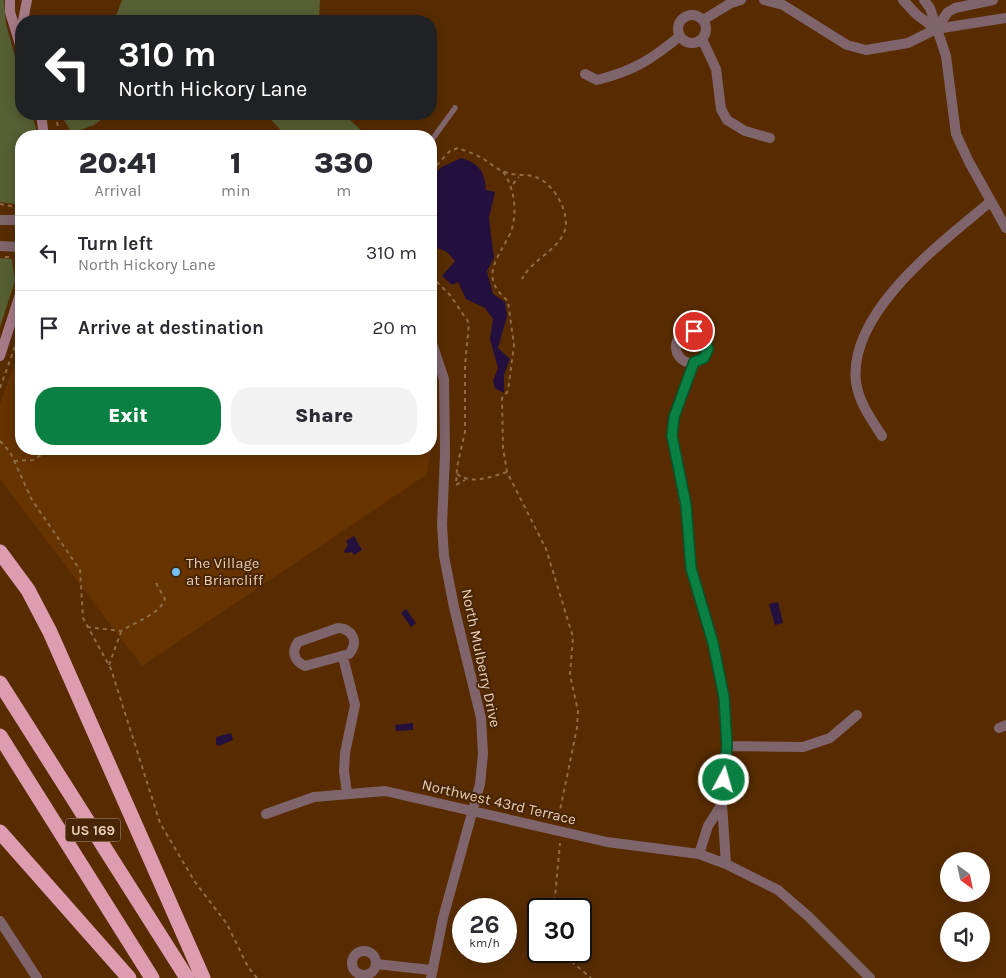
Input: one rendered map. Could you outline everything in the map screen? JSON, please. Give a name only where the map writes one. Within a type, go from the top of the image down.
[{"type":"highway","points":[[0,552],[28,590],[50,632],[203,978]]},
{"type":"highway","name":"US 169","points":[[0,682],[187,978]]},
{"type":"highway","name":"US 169","points":[[0,736],[152,978]]},
{"type":"highway","points":[[0,832],[129,978]]},
{"type":"main road","points":[[10,0],[10,12],[15,26]]},
{"type":"main road","points":[[24,15],[28,0]]},
{"type":"main road","points":[[0,356],[15,310]]},
{"type":"street","points":[[703,20],[731,3],[741,0]]},
{"type":"street","points":[[764,0],[783,5],[835,38],[856,48],[879,49],[908,43],[936,29],[1006,18]]},
{"type":"street","points":[[903,0],[917,15],[936,29]]},
{"type":"street","points":[[924,0],[930,8],[946,56],[956,134],[990,202],[1006,228]]},
{"type":"street","points":[[936,29],[948,12],[955,8],[993,0]]},
{"type":"street","points":[[702,39],[690,43],[680,36],[678,27],[682,18],[691,14],[703,20],[706,28],[702,39],[716,69],[721,109],[727,120],[745,131],[770,138]]},
{"type":"street","points":[[585,74],[597,80],[633,70],[646,63],[680,36]]},
{"type":"street","points":[[882,436],[866,412],[856,382],[856,366],[860,344],[866,330],[904,280],[990,202]]},
{"type":"street","points":[[0,220],[15,220]]},
{"type":"street","points":[[0,246],[15,247]]},
{"type":"street","name":"North Mulberry Drive","points":[[431,974],[443,918],[480,784],[483,754],[481,718],[454,607],[444,556],[442,524],[445,455],[444,379],[437,358]]},
{"type":"street","points":[[694,362],[674,417],[672,436],[686,509],[691,568],[713,643],[724,697],[727,746],[722,804],[726,864]]},
{"type":"street","points":[[343,628],[351,633],[355,642],[352,650],[343,657],[304,666],[296,661],[294,651],[298,642],[302,639],[343,628]]},
{"type":"street","points":[[343,657],[354,705],[345,753],[344,771],[347,793]]},
{"type":"street","points":[[727,746],[802,747],[830,738],[857,715]]},
{"type":"street","name":"Northwest 43rd Terrace","points":[[266,814],[314,798],[347,793],[385,791],[606,842],[699,854],[726,864],[778,890],[809,917],[870,978]]},
{"type":"street","points":[[699,854],[708,826],[722,804]]},
{"type":"street","points":[[2,928],[36,978]]},
{"type":"street","points":[[376,964],[431,974]]},
{"type":"lane","points":[[437,133],[455,108]]},
{"type":"path","points":[[437,165],[450,151],[456,148],[483,159],[503,172],[521,176],[532,175],[540,178],[563,206],[567,218],[564,234],[551,251],[530,266],[522,279]]},
{"type":"path","points":[[503,172],[513,186]]},
{"type":"path","points":[[521,176],[516,178],[513,186],[514,199],[511,232],[497,258],[492,278],[498,293],[508,301],[514,345],[508,391],[502,398],[503,448],[507,472],[546,549],[573,637],[570,674],[578,711],[558,822]]},
{"type":"path","points":[[0,204],[15,207]]},
{"type":"path","points":[[437,282],[450,295],[468,322],[465,366],[465,432],[456,474],[456,485],[465,480],[479,480],[507,472]]},
{"type":"path","points":[[0,388],[15,347]]},
{"type":"path","points":[[0,441],[10,452],[32,500],[80,570],[81,610],[87,627],[109,665],[160,823],[195,882],[227,924],[248,967],[257,978]]},
{"type":"path","points":[[14,461],[33,460],[41,455]]},
{"type":"path","points":[[456,474],[465,480]]},
{"type":"path","points":[[109,665],[122,631],[159,610],[163,605],[165,599],[156,583]]},
{"type":"path","points":[[87,627],[122,631]]},
{"type":"path","points":[[555,898],[560,843]]},
{"type":"path","points":[[573,963],[591,978]]},
{"type":"shaded area","points":[[461,158],[467,160],[480,169],[486,190],[495,192],[489,218],[494,258],[487,271],[493,294],[505,302],[507,316],[498,348],[510,359],[504,374],[504,393],[495,388],[493,381],[498,368],[490,339],[493,319],[485,308],[466,299],[458,282],[452,285],[442,276],[455,261],[447,252],[437,248],[437,172],[442,167]]},
{"type":"shaded area","name":"The Village at Briarcliff","points":[[15,363],[15,455],[430,455],[426,475],[142,666],[0,479],[0,404]]},
{"type":"shaded area","points":[[354,536],[362,550],[354,555],[352,552],[345,553],[344,551],[348,545],[346,541]]},
{"type":"shaded area","points":[[778,602],[783,623],[775,625],[769,604]]},
{"type":"shaded area","points":[[406,609],[416,623],[411,627],[401,613]]},
{"type":"shaded area","points":[[413,723],[413,730],[396,731],[395,725]]},
{"type":"shaded area","points":[[231,733],[233,740],[219,746],[216,744],[216,737]]},
{"type":"green space","points":[[0,0],[4,0],[6,24],[15,56],[15,120],[34,120],[36,130],[15,130],[15,204],[0,202]]},
{"type":"green space","points":[[122,0],[320,0],[319,15],[116,15]]},
{"type":"green space","points":[[64,120],[101,120],[94,125],[80,130],[70,130]]},
{"type":"green space","points":[[271,120],[350,120],[361,130],[281,130]]},
{"type":"green space","points":[[0,258],[12,259],[15,281],[0,327]]},
{"type":"place","name":"The Village at Briarcliff","points":[[176,572]]},
{"type":"route","points":[[694,331],[704,335],[708,349],[704,358],[694,362],[674,417],[672,436],[686,505],[691,568],[713,643],[724,697],[727,746],[724,780]]}]
